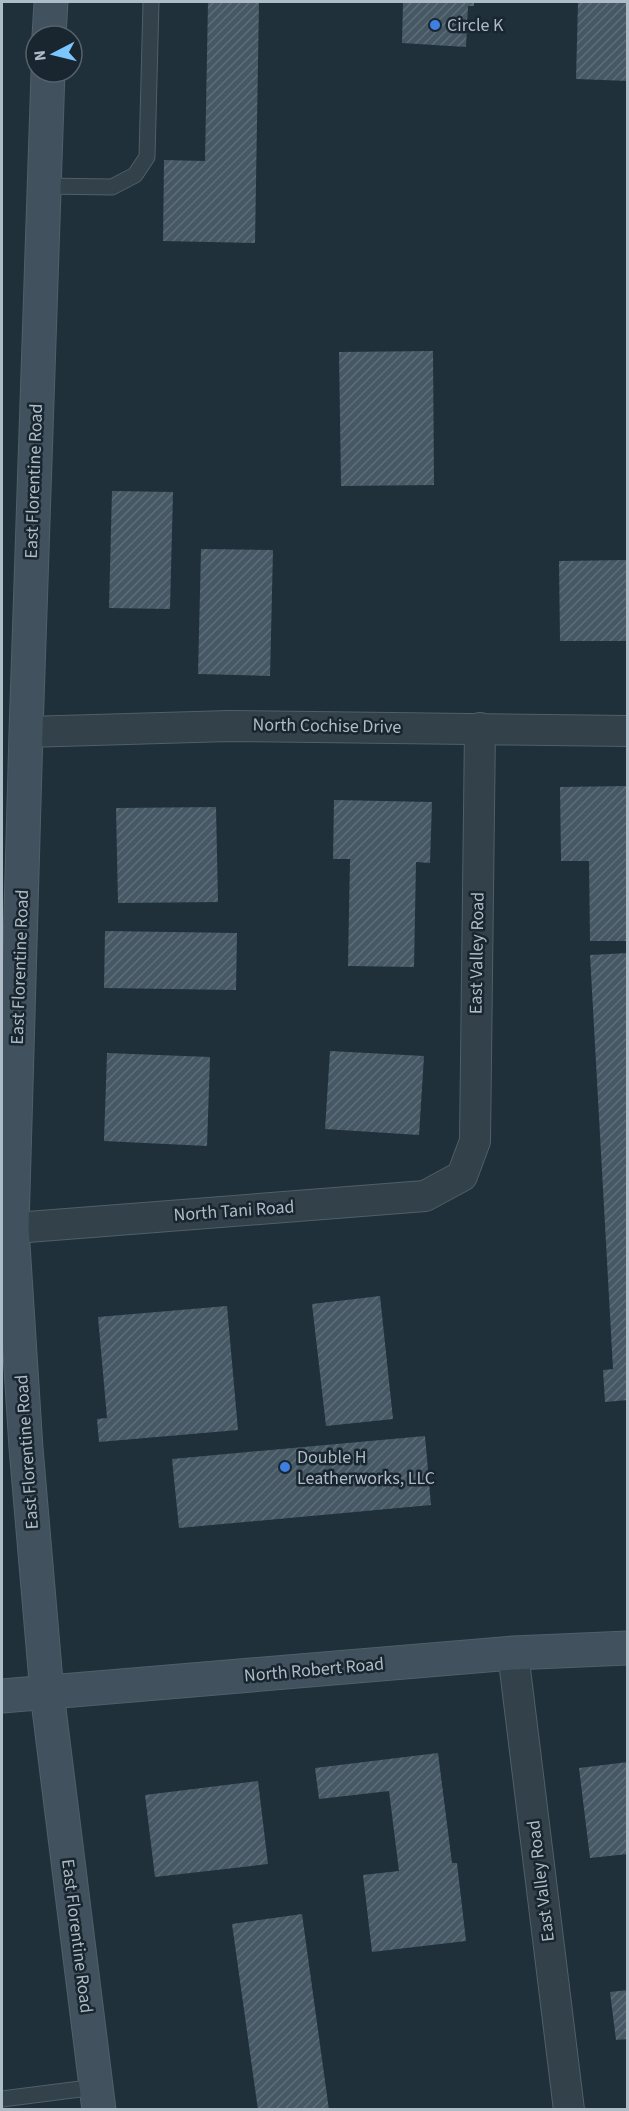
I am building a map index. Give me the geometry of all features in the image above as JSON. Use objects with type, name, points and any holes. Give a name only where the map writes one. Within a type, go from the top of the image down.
[{"type":"street","points":[[50,24],[51,2]]},
{"type":"street","name":"East Florentine Road","points":[[48,84],[7,1229],[47,1693],[98,2098]]},
{"type":"street","name":"North Cochise Drive","points":[[26,732],[229,726],[627,731]]},
{"type":"street","name":"East Valley Road","points":[[462,1176],[475,1141],[480,728]]},
{"type":"street","name":"North Tani Road","points":[[7,1229],[425,1196],[462,1176]]},
{"type":"street","name":"North Robert Road","points":[[2,1696],[513,1653],[627,1648]]},
{"type":"street","name":"East Valley Road","points":[[513,1653],[569,2109]]},
{"type":"lane","points":[[44,186],[112,187],[135,175],[147,158],[151,2]]},
{"type":"lane","points":[[2,2099],[98,2098]]},
{"type":"building","points":[[208,2],[259,2],[255,243],[163,241],[164,160],[205,161]]},
{"type":"building","name":"Circle K","points":[[403,2],[474,2],[474,6],[468,6],[466,47],[402,43]]},
{"type":"building","points":[[578,2],[628,2],[628,81],[576,79]]},
{"type":"building","points":[[433,351],[434,485],[341,486],[339,352]]},
{"type":"building","points":[[112,491],[173,492],[170,609],[109,608]]},
{"type":"building","points":[[201,549],[273,550],[270,676],[198,674]]},
{"type":"building","points":[[628,560],[628,641],[560,641],[559,561]]},
{"type":"building","points":[[628,786],[628,941],[590,941],[589,861],[561,861],[560,787]]},
{"type":"building","points":[[334,800],[432,802],[430,863],[416,862],[414,967],[348,966],[350,859],[333,859]]},
{"type":"building","points":[[216,807],[218,902],[118,903],[116,808]]},
{"type":"building","points":[[105,931],[237,933],[236,990],[104,988]]},
{"type":"building","points":[[628,953],[628,1400],[605,1402],[603,1370],[613,1369],[590,955]]},
{"type":"building","points":[[330,1051],[424,1056],[419,1135],[325,1129]]},
{"type":"building","points":[[107,1053],[210,1057],[207,1146],[104,1141]]},
{"type":"building","points":[[380,1296],[393,1419],[326,1426],[312,1304]]},
{"type":"building","points":[[227,1306],[238,1430],[99,1442],[97,1419],[107,1418],[98,1317]]},
{"type":"building","points":[[425,1436],[431,1505],[179,1528],[172,1459]]},
{"type":"building","points":[[438,1753],[452,1863],[457,1863],[466,1941],[372,1952],[363,1875],[399,1871],[389,1791],[319,1799],[315,1768]]},
{"type":"building","points":[[628,1762],[628,1854],[590,1858],[579,1768]]},
{"type":"building","points":[[258,1781],[268,1864],[155,1877],[145,1795]]},
{"type":"building","points":[[302,1914],[329,2110],[258,2110],[232,1924]]},
{"type":"building","points":[[628,1990],[628,2039],[616,2040],[610,1992]]},
{"type":"place","name":"Circle K","points":[[435,25]]},
{"type":"place","name":"Double H Leatherworks, LLC","points":[[285,1467]]}]
